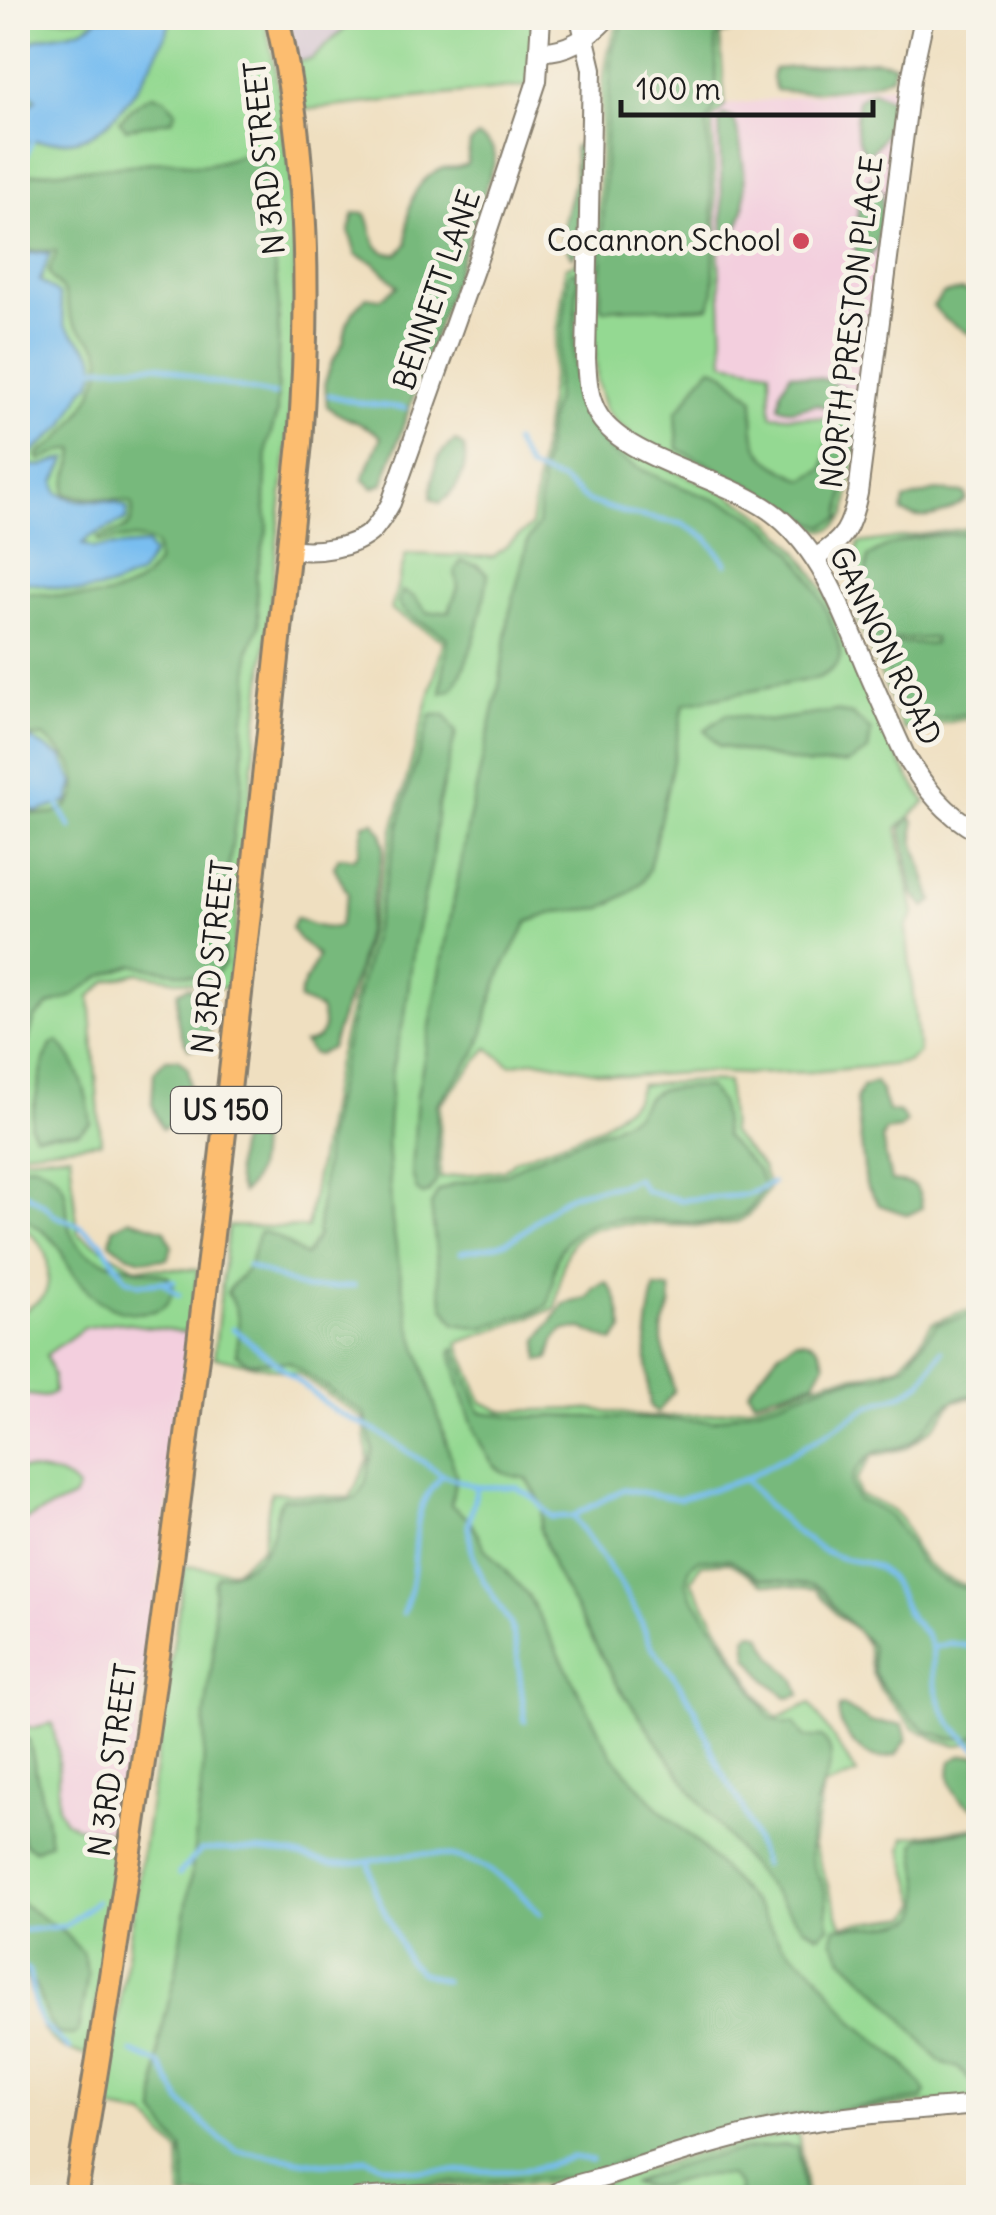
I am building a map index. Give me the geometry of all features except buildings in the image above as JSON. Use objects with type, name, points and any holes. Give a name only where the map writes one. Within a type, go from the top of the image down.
[{"type":"main road","name":"N 3RD STREET","points":[[76,2198],[142,1771],[180,1491],[289,549],[305,367],[307,260],[298,137],[276,18]]},
{"type":"street","points":[[541,18],[540,51],[570,46],[582,27],[606,18]]},
{"type":"street","name":"NORTH PRESTON PLACE","points":[[815,558],[851,526],[858,493],[911,79],[924,18]]},
{"type":"street","name":"GANNON ROAD","points":[[582,27],[592,69],[586,358],[591,401],[610,430],[630,445],[752,498],[800,538],[815,558],[846,620],[905,755],[937,801],[978,832]]},
{"type":"street","name":"BENNETT LANE","points":[[289,549],[324,549],[362,537],[373,529],[391,503],[527,112],[537,81],[540,51]]},
{"type":"street","points":[[551,2198],[561,2190],[687,2150],[789,2126],[978,2105]]},
{"type":"street","points":[[358,2198],[516,2198]]},
{"type":"shaded area","points":[[286,18],[414,18],[346,27],[312,59],[296,62]]},
{"type":"shaded area","name":"Cocannon School","points":[[905,84],[861,421],[770,415],[724,362],[712,120],[725,105]]},
{"type":"shaded area","points":[[116,1322],[190,1333],[124,1834],[76,1827],[64,1820],[58,1809],[51,1723],[32,1728],[18,1724],[18,1523],[72,1498],[54,1473],[18,1469],[18,1397],[44,1396],[53,1376],[45,1355],[84,1328]]},
{"type":"green space","points":[[18,18],[265,18],[290,163],[295,276],[289,430],[229,989],[138,973],[107,981],[90,997],[101,1142],[18,1152]]},
{"type":"green space","points":[[414,18],[534,18],[528,86],[304,110],[296,62],[312,59],[346,27]]},
{"type":"green space","points":[[621,18],[754,18],[750,26],[720,35],[725,105],[712,120],[724,362],[770,370],[771,415],[861,421],[846,513],[830,529],[816,529],[740,483],[635,438],[605,409],[597,381],[594,334],[602,97],[610,47]]},
{"type":"green space","points":[[626,18],[749,18],[716,38],[717,104],[707,122],[714,232],[714,292],[709,307],[604,310],[600,305],[606,126],[613,47]]},
{"type":"green space","points":[[876,60],[894,64],[892,75],[853,87],[776,90],[772,78],[774,69]]},
{"type":"green space","points":[[873,91],[891,100],[886,130],[868,154],[857,136],[856,114],[858,99]]},
{"type":"green space","points":[[152,95],[165,98],[176,111],[172,120],[126,129],[119,121]]},
{"type":"green space","points":[[724,115],[734,119],[744,176],[744,209],[732,240],[723,229],[719,122]]},
{"type":"green space","points":[[478,136],[492,147],[494,164],[383,484],[373,488],[363,479],[381,437],[327,406],[325,382],[354,311],[366,297],[380,299],[398,286],[373,262],[356,255],[349,231],[354,213],[366,214],[382,251],[398,254],[407,244],[408,216],[416,190],[440,169],[467,164],[470,143]]},
{"type":"green space","points":[[581,142],[578,248],[573,257],[563,230],[574,180],[574,147]]},
{"type":"green space","points":[[258,151],[266,167],[279,307],[277,414],[267,446],[268,526],[256,576],[259,626],[249,650],[242,792],[226,889],[224,964],[212,979],[133,965],[100,977],[71,997],[49,1005],[35,1018],[23,1057],[18,1060],[18,809],[42,814],[64,809],[76,792],[76,780],[70,762],[45,737],[24,737],[18,744],[18,592],[81,597],[112,594],[141,581],[157,563],[156,545],[150,542],[97,539],[128,526],[132,504],[65,494],[75,449],[40,460],[37,456],[76,420],[97,382],[101,358],[95,344],[72,320],[65,294],[50,275],[56,251],[18,251],[26,219],[25,214],[18,214],[18,176],[160,161],[205,165]]},
{"type":"green space","points":[[872,177],[882,192],[882,215],[876,248],[861,270],[855,253],[859,196]]},
{"type":"green space","points":[[581,260],[592,415],[596,425],[622,447],[746,505],[773,525],[799,554],[821,586],[886,734],[926,802],[897,828],[914,913],[906,928],[919,1053],[907,1062],[891,1065],[810,1072],[633,1076],[537,1060],[510,1065],[488,1048],[440,1104],[440,1178],[504,1170],[515,1160],[599,1128],[635,1100],[640,1085],[700,1081],[727,1082],[731,1133],[762,1167],[769,1187],[753,1211],[739,1221],[700,1226],[628,1224],[588,1231],[574,1241],[566,1255],[556,1308],[458,1343],[482,1402],[501,1411],[591,1409],[649,1417],[706,1415],[749,1406],[831,1379],[899,1366],[932,1323],[978,1310],[978,1400],[975,1397],[954,1401],[933,1428],[907,1448],[872,1456],[856,1480],[859,1495],[900,1518],[919,1555],[933,1569],[978,1587],[978,1742],[957,1745],[913,1727],[880,1689],[872,1673],[867,1645],[859,1632],[836,1614],[816,1589],[763,1583],[729,1562],[701,1564],[691,1581],[763,1703],[778,1718],[810,1703],[857,1774],[823,1787],[813,1844],[842,1925],[910,1916],[918,1904],[902,1849],[905,1837],[978,1827],[978,2098],[862,2110],[554,2184],[388,2188],[280,2198],[181,2197],[179,2152],[145,2116],[107,2109],[185,1566],[234,1571],[262,1548],[271,1492],[350,1498],[368,1460],[364,1419],[299,1374],[214,1357],[228,1226],[307,1228],[334,1075],[391,837],[444,641],[391,610],[406,554],[493,557],[531,526],[566,267]]},
{"type":"green space","points":[[572,271],[577,272],[578,281],[575,374],[582,409],[594,431],[622,459],[668,482],[731,505],[767,527],[807,573],[826,610],[840,653],[833,669],[818,678],[684,704],[649,869],[643,881],[602,908],[556,912],[528,922],[502,970],[475,1054],[437,1104],[436,1182],[423,1195],[417,1191],[412,1173],[417,1095],[469,820],[500,681],[509,615],[528,540],[538,525],[549,419]]},
{"type":"green space","points":[[962,290],[978,295],[978,339],[945,319],[933,306],[943,294]]},
{"type":"green space","points":[[712,367],[725,373],[754,399],[754,431],[761,451],[776,465],[804,480],[824,468],[828,440],[839,426],[854,433],[840,518],[824,526],[814,523],[790,506],[678,449],[676,412]]},
{"type":"green space","points":[[791,373],[827,380],[850,392],[855,407],[841,414],[817,404],[792,410],[779,407],[781,390]]},
{"type":"green space","points":[[455,441],[464,447],[463,471],[457,485],[440,503],[431,498],[434,473],[438,458]]},
{"type":"green space","points":[[936,491],[965,493],[966,500],[935,516],[902,512],[904,500]]},
{"type":"green space","points":[[978,527],[978,717],[904,730],[857,619],[858,543]]},
{"type":"green space","points":[[978,532],[978,712],[917,722],[904,715],[878,648],[898,643],[934,644],[934,638],[880,640],[872,636],[864,582],[868,557],[906,540]]},
{"type":"green space","points":[[461,561],[488,574],[466,662],[453,689],[442,693],[447,638],[408,615],[398,603],[402,591],[414,597],[428,613],[449,611],[458,588],[455,571]]},
{"type":"green space","points":[[836,711],[853,715],[871,731],[868,751],[848,763],[809,765],[719,746],[705,730],[727,714],[768,721]]},
{"type":"green space","points":[[431,715],[445,715],[456,732],[438,806],[405,1015],[392,1068],[387,1141],[392,1221],[403,1290],[456,1474],[451,1505],[470,1520],[485,1549],[528,1595],[612,1755],[660,1810],[699,1844],[760,1910],[781,1943],[817,1973],[854,2022],[902,2062],[926,2092],[922,2099],[784,2117],[679,2142],[577,2177],[341,2187],[245,2198],[187,2197],[182,2149],[155,2114],[159,2042],[176,1971],[203,1772],[213,1656],[214,1582],[218,1575],[246,1566],[263,1552],[282,1498],[356,1498],[365,1484],[373,1449],[365,1414],[289,1362],[247,1362],[236,1354],[237,1315],[227,1293],[247,1269],[260,1231],[305,1256],[317,1237],[327,1135],[345,1048],[408,788]]},
{"type":"green space","points":[[910,818],[914,821],[914,841],[933,901],[925,907],[913,894],[901,828]]},
{"type":"green space","points":[[374,822],[382,833],[384,848],[358,968],[331,1048],[317,1055],[304,1043],[317,1039],[322,1032],[320,1009],[299,1000],[318,956],[291,928],[296,918],[322,927],[339,926],[348,894],[334,867],[339,857],[353,859],[358,854],[364,824]]},
{"type":"green space","points":[[188,987],[211,1007],[210,1030],[203,1046],[189,1049],[179,1029],[177,1008],[178,992]]},
{"type":"green space","points":[[58,1041],[81,1079],[91,1123],[79,1132],[35,1135],[30,1125],[44,1061],[51,1045]]},
{"type":"green space","points":[[166,1059],[178,1059],[188,1068],[190,1087],[184,1112],[162,1129],[152,1104],[154,1072]]},
{"type":"green space","points":[[875,1082],[888,1111],[900,1113],[907,1122],[900,1129],[885,1131],[882,1139],[891,1181],[910,1184],[919,1194],[922,1208],[908,1215],[879,1205],[866,1185],[856,1100],[862,1087]]},
{"type":"green space","points":[[708,1087],[720,1102],[725,1137],[758,1171],[764,1187],[748,1210],[720,1222],[599,1222],[579,1230],[563,1246],[548,1305],[482,1328],[455,1324],[444,1307],[440,1288],[431,1205],[438,1191],[506,1174],[530,1160],[610,1128],[635,1114],[659,1090]]},
{"type":"green space","points":[[250,1126],[259,1136],[258,1159],[255,1175],[242,1193],[236,1177],[236,1158]]},
{"type":"green space","points":[[70,1154],[78,1234],[134,1267],[198,1270],[190,1333],[116,1322],[84,1328],[46,1355],[54,1392],[44,1397],[18,1397],[18,1315],[44,1295],[48,1276],[43,1249],[18,1224],[18,1157]]},
{"type":"green space","points":[[34,1164],[60,1181],[72,1236],[80,1247],[110,1263],[168,1276],[174,1287],[166,1304],[149,1312],[122,1311],[100,1302],[82,1285],[56,1243],[18,1215],[18,1165]]},
{"type":"green space","points":[[130,1219],[165,1230],[172,1247],[167,1259],[136,1258],[110,1242],[113,1228]]},
{"type":"green space","points":[[606,1282],[616,1298],[623,1330],[613,1342],[583,1329],[563,1330],[554,1341],[549,1359],[539,1361],[538,1340],[564,1304],[588,1298],[594,1288]]},
{"type":"green space","points":[[655,1288],[670,1289],[671,1305],[662,1342],[674,1391],[657,1413],[650,1407],[647,1362]]},
{"type":"green space","points":[[978,1313],[978,1395],[965,1396],[947,1405],[910,1443],[870,1456],[857,1470],[852,1486],[858,1500],[893,1520],[930,1572],[961,1587],[978,1590],[978,1734],[971,1739],[949,1738],[929,1732],[913,1720],[881,1685],[874,1672],[871,1645],[814,1585],[760,1578],[730,1559],[699,1559],[690,1567],[686,1582],[769,1717],[794,1723],[804,1737],[822,1737],[828,1746],[831,1763],[817,1800],[810,1845],[813,1865],[824,1887],[829,1927],[819,1935],[804,1928],[743,1857],[617,1684],[554,1570],[540,1529],[543,1506],[527,1479],[506,1474],[485,1453],[451,1352],[455,1348],[480,1412],[524,1417],[712,1421],[832,1382],[878,1376],[906,1365],[937,1324]]},
{"type":"green space","points":[[796,1340],[808,1341],[821,1352],[825,1363],[815,1382],[754,1400],[748,1391],[778,1353]]},
{"type":"green space","points":[[18,1469],[58,1475],[78,1489],[73,1498],[18,1523]]},
{"type":"green space","points":[[751,1632],[761,1635],[773,1657],[795,1680],[800,1695],[788,1698],[766,1680],[748,1657],[746,1637]]},
{"type":"green space","points":[[839,1707],[871,1722],[903,1725],[907,1739],[896,1755],[878,1758],[856,1746],[841,1723]]},
{"type":"green space","points":[[52,1723],[58,1751],[58,1808],[64,1820],[76,1827],[124,1834],[88,2055],[72,2052],[50,2039],[27,1980],[18,1974],[18,1724],[32,1728]]},
{"type":"green space","points":[[18,1735],[29,1740],[50,1842],[34,1850],[24,1843],[18,1826]]},
{"type":"green space","points":[[978,1755],[978,1808],[958,1797],[951,1784],[950,1769],[951,1761],[961,1756]]},
{"type":"green space","points":[[978,1829],[978,2086],[958,2068],[939,2061],[885,1998],[843,1958],[832,1940],[836,1927],[891,1924],[917,1916],[921,1894],[915,1843],[921,1838]]},
{"type":"green space","points":[[18,1901],[64,1933],[82,1952],[88,1975],[78,2032],[72,2035],[58,2034],[48,2020],[35,1984],[18,1970]]},
{"type":"green space","points":[[798,2132],[807,2197],[570,2196],[693,2155]]},
{"type":"green space","points":[[783,2145],[797,2147],[804,2197],[739,2197],[740,2186],[730,2176],[701,2176],[657,2186],[633,2183],[706,2158]]},
{"type":"water","points":[[99,18],[172,18],[148,70],[110,121],[80,139],[18,141],[18,117],[36,99],[18,80],[18,52],[35,40],[76,31]]},
{"type":"water","points":[[50,254],[40,281],[59,294],[65,326],[93,354],[97,368],[64,426],[28,456],[23,465],[42,466],[67,458],[55,482],[57,492],[75,500],[111,502],[128,509],[126,520],[82,544],[93,548],[147,544],[153,555],[139,575],[111,587],[80,592],[18,583],[18,255]]},
{"type":"water","points":[[30,739],[62,757],[74,783],[68,802],[37,812],[18,803],[18,748]]},
{"type":"waterway","points":[[18,219],[18,176],[33,138]]},
{"type":"waterway","points":[[91,368],[159,365],[206,381],[274,395]]},
{"type":"waterway","points":[[329,395],[405,408]]},
{"type":"waterway","points":[[514,442],[529,469],[562,481],[589,502],[683,524],[707,538],[727,564]]},
{"type":"waterway","points":[[56,800],[71,828]]},
{"type":"waterway","points":[[461,1252],[511,1239],[574,1194],[636,1178],[646,1191],[680,1200],[747,1195],[772,1183]]},
{"type":"waterway","points":[[18,1189],[101,1242],[126,1279],[140,1284],[174,1281]]},
{"type":"waterway","points":[[248,1266],[306,1289],[354,1286]]},
{"type":"waterway","points":[[164,1283],[179,1295]]},
{"type":"waterway","points":[[233,1328],[335,1411],[378,1432],[443,1475],[477,1487],[516,1487],[535,1499],[551,1517],[573,1516],[624,1489],[679,1499],[745,1479],[871,1405],[921,1383],[942,1351]]},
{"type":"waterway","points":[[403,1613],[411,1586],[420,1513],[424,1500],[442,1476]]},
{"type":"waterway","points":[[745,1479],[808,1541],[843,1559],[875,1566],[889,1578],[906,1611],[930,1643],[942,1707],[960,1733],[978,1749]]},
{"type":"waterway","points":[[477,1487],[468,1526],[472,1552],[483,1580],[511,1625],[525,1721]]},
{"type":"waterway","points":[[573,1516],[619,1582],[651,1646],[694,1707],[721,1771],[742,1806],[764,1865]]},
{"type":"waterway","points":[[932,1648],[950,1643],[978,1648]]},
{"type":"waterway","points":[[179,1874],[201,1850],[270,1851],[340,1864],[407,1855],[447,1855],[497,1875],[540,1914]]},
{"type":"waterway","points":[[369,1862],[375,1891],[407,1960],[420,1972],[444,1981]]},
{"type":"waterway","points":[[18,1931],[66,1926],[96,1901]]},
{"type":"waterway","points":[[18,1966],[29,1971],[35,2008],[43,2025],[69,2049]]},
{"type":"waterway","points":[[132,2052],[160,2064],[182,2103],[237,2151],[323,2164],[366,2158],[419,2171],[508,2171],[532,2169],[572,2157],[591,2160]]},
{"type":"place","name":"Cocannon School","points":[[801,241]]}]
